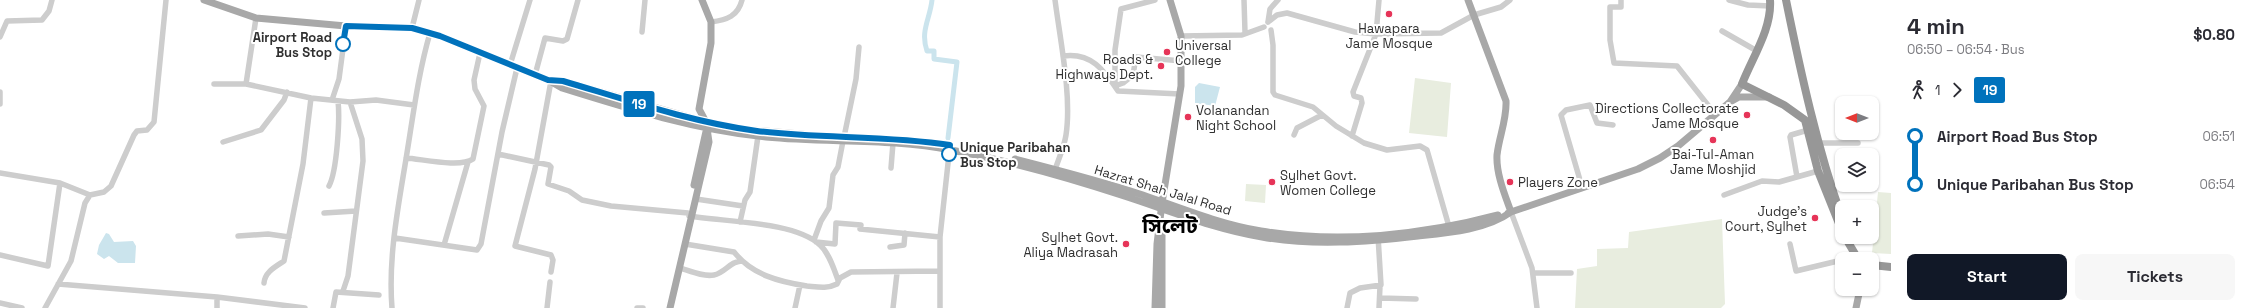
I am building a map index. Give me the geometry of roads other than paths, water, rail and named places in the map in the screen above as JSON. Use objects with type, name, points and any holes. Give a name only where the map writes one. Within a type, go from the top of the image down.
[{"type":"highway","points":[[1786,0],[1818,143],[1836,200]]},
{"type":"highway","points":[[1770,3],[1770,14],[1757,51],[1742,84],[1770,97],[1804,120],[1808,130],[1818,171],[1835,214]]},
{"type":"highway","points":[[1879,266],[1891,268]]},
{"type":"main road","points":[[204,0],[256,18],[346,26],[412,28],[430,33],[550,80],[563,81],[706,125]]},
{"type":"main road","points":[[665,308],[690,215],[696,199],[709,142],[706,125],[699,109],[710,44],[712,22],[702,0]]},
{"type":"main road","points":[[1155,308],[1161,207],[1180,94],[1182,61],[1181,36],[1170,0]]},
{"type":"main road","points":[[1468,0],[1506,101],[1506,112],[1497,158],[1502,185],[1511,212]]},
{"type":"main road","points":[[1730,102],[1742,84]]},
{"type":"main road","points":[[1730,102],[1739,97],[1770,97]]},
{"type":"main road","name":"Hazrat Shah Jalal Road","points":[[706,125],[758,136],[922,141],[1011,158],[1054,172],[1125,190],[1161,207],[1219,225],[1260,234],[1323,237],[1378,237],[1450,229],[1511,212],[1638,169],[1660,158],[1678,146],[1730,102]]},
{"type":"main road","points":[[670,308],[685,244],[706,125]]},
{"type":"main road","name":"Hazrat Shah Jalal Road","points":[[706,125],[843,139],[950,147]]},
{"type":"main road","points":[[1160,229],[1163,247],[1162,308]]},
{"type":"main road","points":[[1856,308],[1859,296]]},
{"type":"street","points":[[0,37],[7,21],[42,20],[49,11],[52,0]]},
{"type":"street","points":[[0,173],[60,182],[90,195],[104,192],[111,186],[134,135],[137,131],[147,130],[154,122],[166,0]]},
{"type":"street","points":[[412,28],[419,0]]},
{"type":"street","points":[[395,238],[477,250],[481,244],[514,67],[530,0]]},
{"type":"street","points":[[535,75],[545,38],[563,41],[567,39],[578,0]]},
{"type":"street","points":[[642,32],[645,0]]},
{"type":"street","points":[[712,22],[732,16],[739,9],[742,0]]},
{"type":"street","points":[[1054,172],[1066,136],[1067,122],[1063,56],[1055,0]]},
{"type":"street","points":[[1115,86],[1116,50],[1121,9],[1155,0]]},
{"type":"street","points":[[1244,0],[1245,32]]},
{"type":"street","points":[[1268,22],[1270,9],[1278,0]]},
{"type":"street","points":[[1352,136],[1362,103],[1360,98],[1354,96],[1354,88],[1376,34],[1379,0]]},
{"type":"street","points":[[1181,36],[1242,35],[1245,32],[1264,27],[1277,15],[1287,13],[1335,27],[1376,34],[1441,33],[1474,15],[1501,7],[1510,0]]},
{"type":"street","points":[[1621,0],[1621,7],[1610,7],[1610,40],[1614,63],[1678,66],[1715,114]]},
{"type":"street","points":[[1729,0],[1748,5],[1770,3]]},
{"type":"street","points":[[246,84],[256,18]]},
{"type":"street","points":[[1268,22],[1272,26],[1270,30],[1273,45],[1274,94],[1310,105],[1322,115],[1364,143],[1387,150],[1420,146],[1427,150],[1450,229]]},
{"type":"street","points":[[329,186],[333,179],[338,137],[339,115],[335,100],[346,26]]},
{"type":"street","points":[[1264,27],[1266,30],[1270,30]]},
{"type":"street","points":[[1722,31],[1757,51]]},
{"type":"street","points":[[392,308],[390,281],[406,158],[421,66],[430,33]]},
{"type":"street","points":[[815,241],[821,220],[828,208],[833,175],[838,167],[856,79],[859,47]]},
{"type":"street","points":[[406,158],[468,162],[473,159],[476,152],[484,106],[475,88],[474,80],[480,53]]},
{"type":"street","points":[[1063,56],[1073,55],[1088,59],[1104,70],[1120,91],[1180,94]]},
{"type":"street","points":[[1115,86],[1124,83],[1133,75],[1136,57],[1182,61]]},
{"type":"street","points":[[550,80],[536,162],[515,246],[551,255],[553,260],[551,272]]},
{"type":"street","points":[[214,84],[246,84],[311,98],[350,102],[376,100],[414,105]]},
{"type":"street","points":[[0,92],[0,104]]},
{"type":"street","points":[[223,142],[261,130],[284,100],[287,92]]},
{"type":"street","points":[[264,283],[264,277],[268,272],[284,261],[303,164],[311,98]]},
{"type":"street","points":[[343,291],[348,276],[363,161],[362,139],[350,102]]},
{"type":"street","points":[[1582,187],[1561,115],[1566,110],[1590,105],[1597,123],[1613,125]]},
{"type":"street","points":[[1294,135],[1297,128],[1322,115]]},
{"type":"street","points":[[1796,177],[1790,137],[1791,135],[1808,130]]},
{"type":"street","points":[[740,222],[744,206],[750,192],[758,136]]},
{"type":"street","points":[[891,168],[893,143]]},
{"type":"street","points":[[1818,143],[1858,143]]},
{"type":"street","points":[[940,308],[940,237],[950,147]]},
{"type":"street","points":[[498,154],[551,165],[548,184],[569,191],[582,200],[611,206],[740,222],[791,231],[815,241],[835,244],[836,223],[861,224],[860,229],[940,237]]},
{"type":"street","points":[[444,245],[468,162]]},
{"type":"street","points":[[1724,195],[1762,181],[1778,182],[1818,171]]},
{"type":"street","points":[[0,255],[48,266],[60,182]]},
{"type":"street","points":[[45,308],[71,261],[85,203],[90,195]]},
{"type":"street","points":[[696,199],[744,206]]},
{"type":"street","points":[[324,213],[356,211]]},
{"type":"street","points":[[1511,212],[1533,273],[1537,308]]},
{"type":"street","points":[[890,248],[904,245],[905,233]]},
{"type":"street","points":[[238,236],[268,234],[289,237]]},
{"type":"street","points":[[1378,237],[1378,267],[1382,284],[1380,286],[1379,308]]},
{"type":"street","points":[[815,241],[826,252],[838,280]]},
{"type":"street","points":[[685,244],[734,252],[742,261],[781,282],[800,285],[830,288],[837,284],[838,280],[851,272],[897,273],[939,271]]},
{"type":"street","points":[[1790,244],[1796,271],[1835,261]]},
{"type":"street","points":[[680,268],[696,273],[715,275],[732,263],[742,261]]},
{"type":"street","points":[[893,308],[897,273]]},
{"type":"street","points":[[1533,273],[1571,273]]},
{"type":"street","points":[[547,308],[550,282]]},
{"type":"street","points":[[58,284],[217,297],[305,308]]},
{"type":"street","points":[[795,308],[800,285]]},
{"type":"street","points":[[1347,308],[1350,293],[1360,288],[1380,286]]},
{"type":"street","points":[[333,308],[334,294],[343,291],[379,295]]},
{"type":"street","points":[[217,297],[217,308]]},
{"type":"street","points":[[1380,298],[1416,299]]},
{"type":"street","points":[[0,303],[22,308]]},
{"type":"street","points":[[637,308],[643,308]]},
{"type":"water","points":[[1199,83],[1220,87],[1215,106],[1195,103],[1195,87]]},
{"type":"water","points":[[106,233],[109,234],[114,242],[133,241],[136,246],[135,263],[118,263],[109,256],[104,259],[97,254],[99,245]]},
{"type":"waterway","points":[[932,0],[925,31],[925,44],[927,51],[934,51],[934,59],[957,62],[948,138]]},
{"type":"place","name":"Hawapara Jame Mosque","points":[[1389,14]]},
{"type":"place","name":"Airport Road Bus Stop","points":[[343,44]]},
{"type":"place","name":"Universal College","points":[[1167,52]]},
{"type":"place","name":"Roads & Highways Dept.","points":[[1161,66]]},
{"type":"place","name":"Directions Collectorate Jame Mosque","points":[[1747,115]]},
{"type":"place","name":"Volanandan Night School","points":[[1188,117]]},
{"type":"place","name":"Bai-Tul-Aman Jame Moshjid","points":[[1713,140]]},
{"type":"place","name":"Unique Paribahan Bus Stop","points":[[949,154]]},
{"type":"place","name":"Sylhet Govt. Women College","points":[[1272,182]]},
{"type":"place","name":"Players Zone","points":[[1510,182]]},
{"type":"place","name":"Judge's Court, Sylhet","points":[[1815,218]]},
{"type":"place","name":"Sylhet Govt. Aliya Madrasah","points":[[1126,244]]},
{"type":"district","name":"সিলেট","points":[[1170,225]]}]
